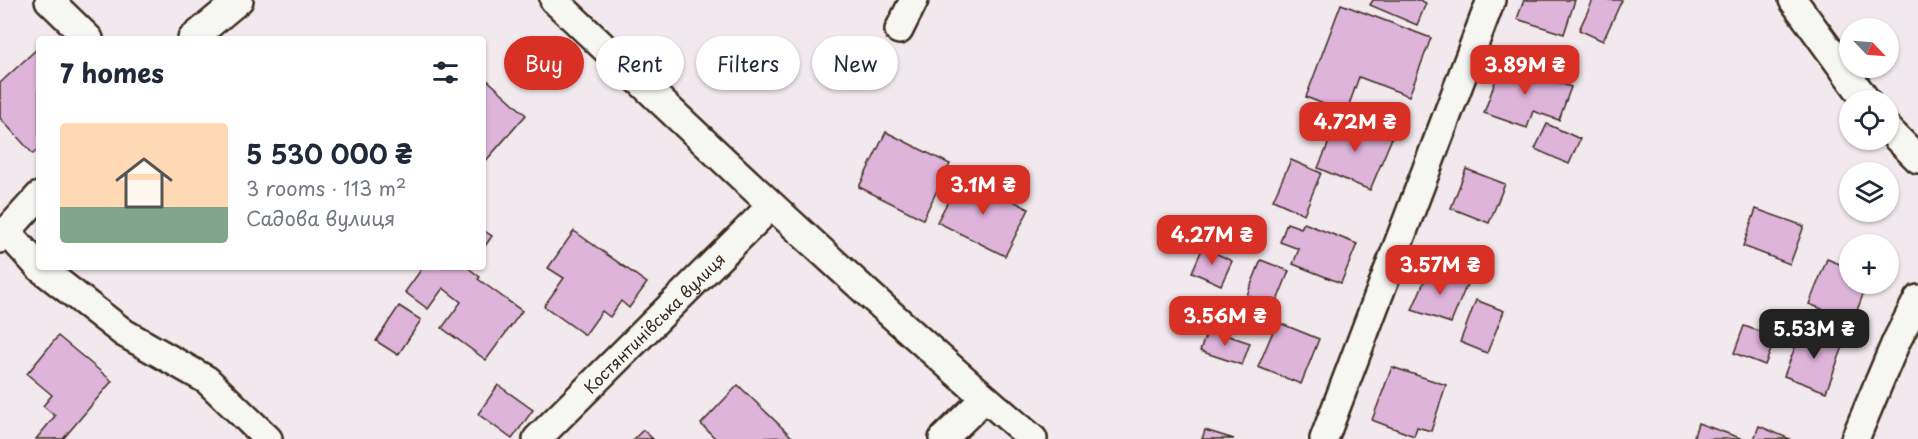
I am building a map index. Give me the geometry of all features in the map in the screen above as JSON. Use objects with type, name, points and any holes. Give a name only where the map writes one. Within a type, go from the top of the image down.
[{"type":"street","points":[[49,0],[86,36]]},
{"type":"street","points":[[196,36],[239,0]]},
{"type":"street","points":[[554,0],[771,206],[1033,439]]},
{"type":"street","points":[[899,30],[914,0]]},
{"type":"street","points":[[1324,439],[1491,0]]},
{"type":"street","points":[[1792,0],[1859,90]]},
{"type":"street","points":[[1899,140],[1918,159]]},
{"type":"street","points":[[36,199],[4,236],[36,264]]},
{"type":"street","name":"Костянтинівська вулиця","points":[[537,439],[771,206]]},
{"type":"street","points":[[43,270],[124,333],[207,380],[268,439]]},
{"type":"street","points":[[1855,439],[1896,342],[1918,299]]},
{"type":"street","points":[[943,439],[985,398]]},
{"type":"building","points":[[1373,0],[1420,0],[1426,3],[1417,25],[1370,5]]},
{"type":"building","points":[[1524,0],[1575,0],[1564,34],[1517,19]]},
{"type":"building","points":[[1593,0],[1622,0],[1603,41],[1579,30]]},
{"type":"building","points":[[1341,4],[1431,38],[1409,96],[1359,77],[1346,113],[1306,97]]},
{"type":"building","points":[[36,50],[36,151],[33,154],[0,118],[0,83]]},
{"type":"building","points":[[1502,62],[1571,87],[1559,120],[1533,111],[1527,128],[1484,113]]},
{"type":"building","points":[[486,79],[526,115],[486,161]]},
{"type":"building","points":[[1340,116],[1392,138],[1370,190],[1318,168]]},
{"type":"building","points":[[1547,124],[1580,139],[1569,164],[1535,149]]},
{"type":"building","points":[[886,132],[950,164],[923,219],[859,187]]},
{"type":"building","points":[[1291,160],[1321,173],[1304,214],[1273,200]]},
{"type":"building","points":[[1466,169],[1505,184],[1489,223],[1451,208]]},
{"type":"building","points":[[962,175],[1029,209],[1005,256],[937,222]]},
{"type":"building","points":[[1756,209],[1804,226],[1790,264],[1743,246]]},
{"type":"building","points":[[1287,223],[1301,228],[1304,223],[1357,244],[1341,283],[1293,264],[1299,249],[1280,242]]},
{"type":"building","points":[[574,231],[647,283],[629,308],[621,301],[610,317],[602,311],[585,335],[544,306],[564,278],[548,268]]},
{"type":"building","points":[[486,232],[492,236],[486,245]]},
{"type":"building","points":[[1203,247],[1232,261],[1221,285],[1192,272]]},
{"type":"building","points":[[1827,259],[1839,264],[1839,294],[1863,294],[1853,321],[1809,304]]},
{"type":"building","points":[[1261,260],[1289,271],[1275,306],[1247,295]]},
{"type":"building","points":[[1430,268],[1467,284],[1451,323],[1412,310]]},
{"type":"building","points":[[421,270],[471,270],[480,277],[478,279],[522,311],[486,360],[442,328],[461,302],[443,288],[428,309],[405,292]]},
{"type":"building","points":[[1476,300],[1504,311],[1487,353],[1460,342]]},
{"type":"building","points":[[399,306],[421,320],[398,355],[376,341]]},
{"type":"building","points":[[1277,322],[1319,339],[1301,384],[1258,367]]},
{"type":"building","points":[[1744,326],[1776,337],[1765,365],[1734,353]]},
{"type":"building","points":[[1208,329],[1250,343],[1242,365],[1200,351]]},
{"type":"building","points":[[1802,329],[1844,344],[1826,392],[1784,376]]},
{"type":"building","points":[[58,336],[112,381],[63,439],[36,439],[55,416],[43,406],[52,395],[27,374]]},
{"type":"building","points":[[1392,367],[1446,385],[1431,431],[1417,427],[1414,436],[1372,420]]},
{"type":"building","points":[[498,385],[533,410],[512,439],[478,414]]},
{"type":"building","points":[[738,385],[792,437],[716,439],[701,424]]},
{"type":"building","points":[[1698,423],[1743,439],[1693,439]]},
{"type":"building","points":[[1759,426],[1790,439],[1754,439]]},
{"type":"building","points":[[643,430],[653,439],[634,439]]},
{"type":"building","points":[[1205,430],[1234,439],[1202,439]]}]
